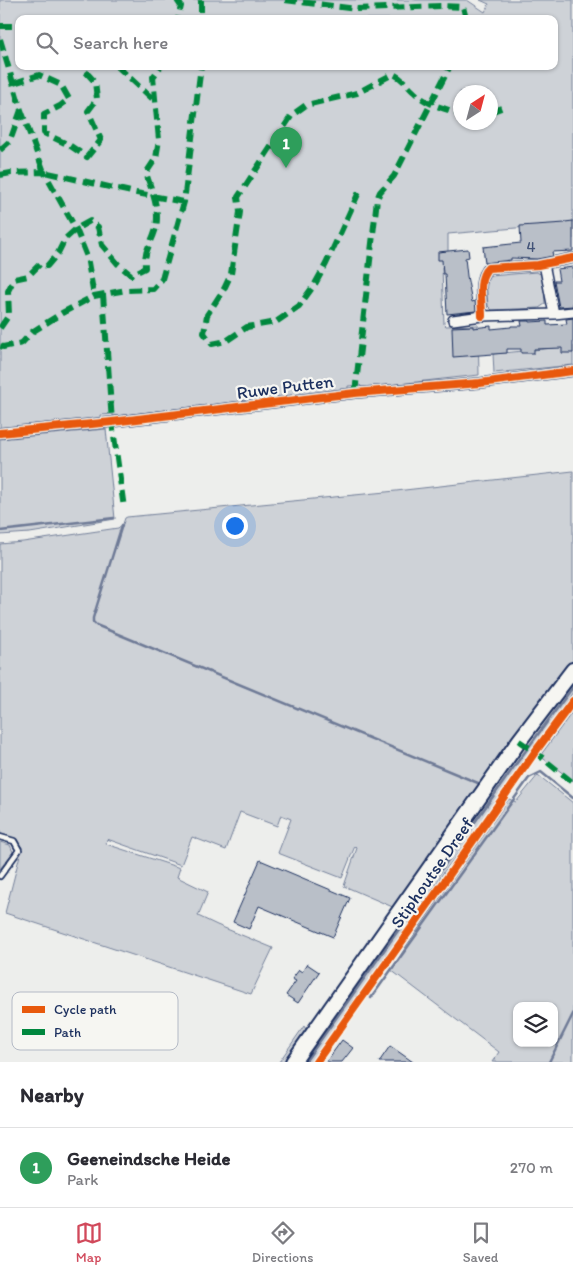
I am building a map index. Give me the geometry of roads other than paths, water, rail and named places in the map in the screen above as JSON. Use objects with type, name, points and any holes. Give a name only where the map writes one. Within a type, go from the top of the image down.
[{"type":"main road","name":"Stiphoutse Dreef","points":[[293,1062],[519,742],[573,670]]},
{"type":"street","points":[[482,316],[481,282],[484,271],[488,268],[544,264],[573,258]]},
{"type":"street","points":[[544,264],[554,314]]},
{"type":"street","points":[[453,320],[482,316],[573,312]]},
{"type":"street","name":"Ruwe Putten","points":[[0,433],[355,394],[480,383],[573,371]]},
{"type":"lane","points":[[0,838],[14,841],[18,850],[0,876]]},
{"type":"waterway","points":[[0,531],[114,518]]},
{"type":"waterway","points":[[122,525],[93,618],[93,622],[96,625],[478,783]]},
{"type":"waterway","points":[[305,1062],[516,764],[573,687]]},
{"type":"waterway","points":[[371,998],[529,778],[541,772],[573,798]]},
{"type":"waterway","points":[[549,1062],[573,1014]]},
{"type":"place","name":"Geeneindsche Heide","points":[[286,168]]}]
